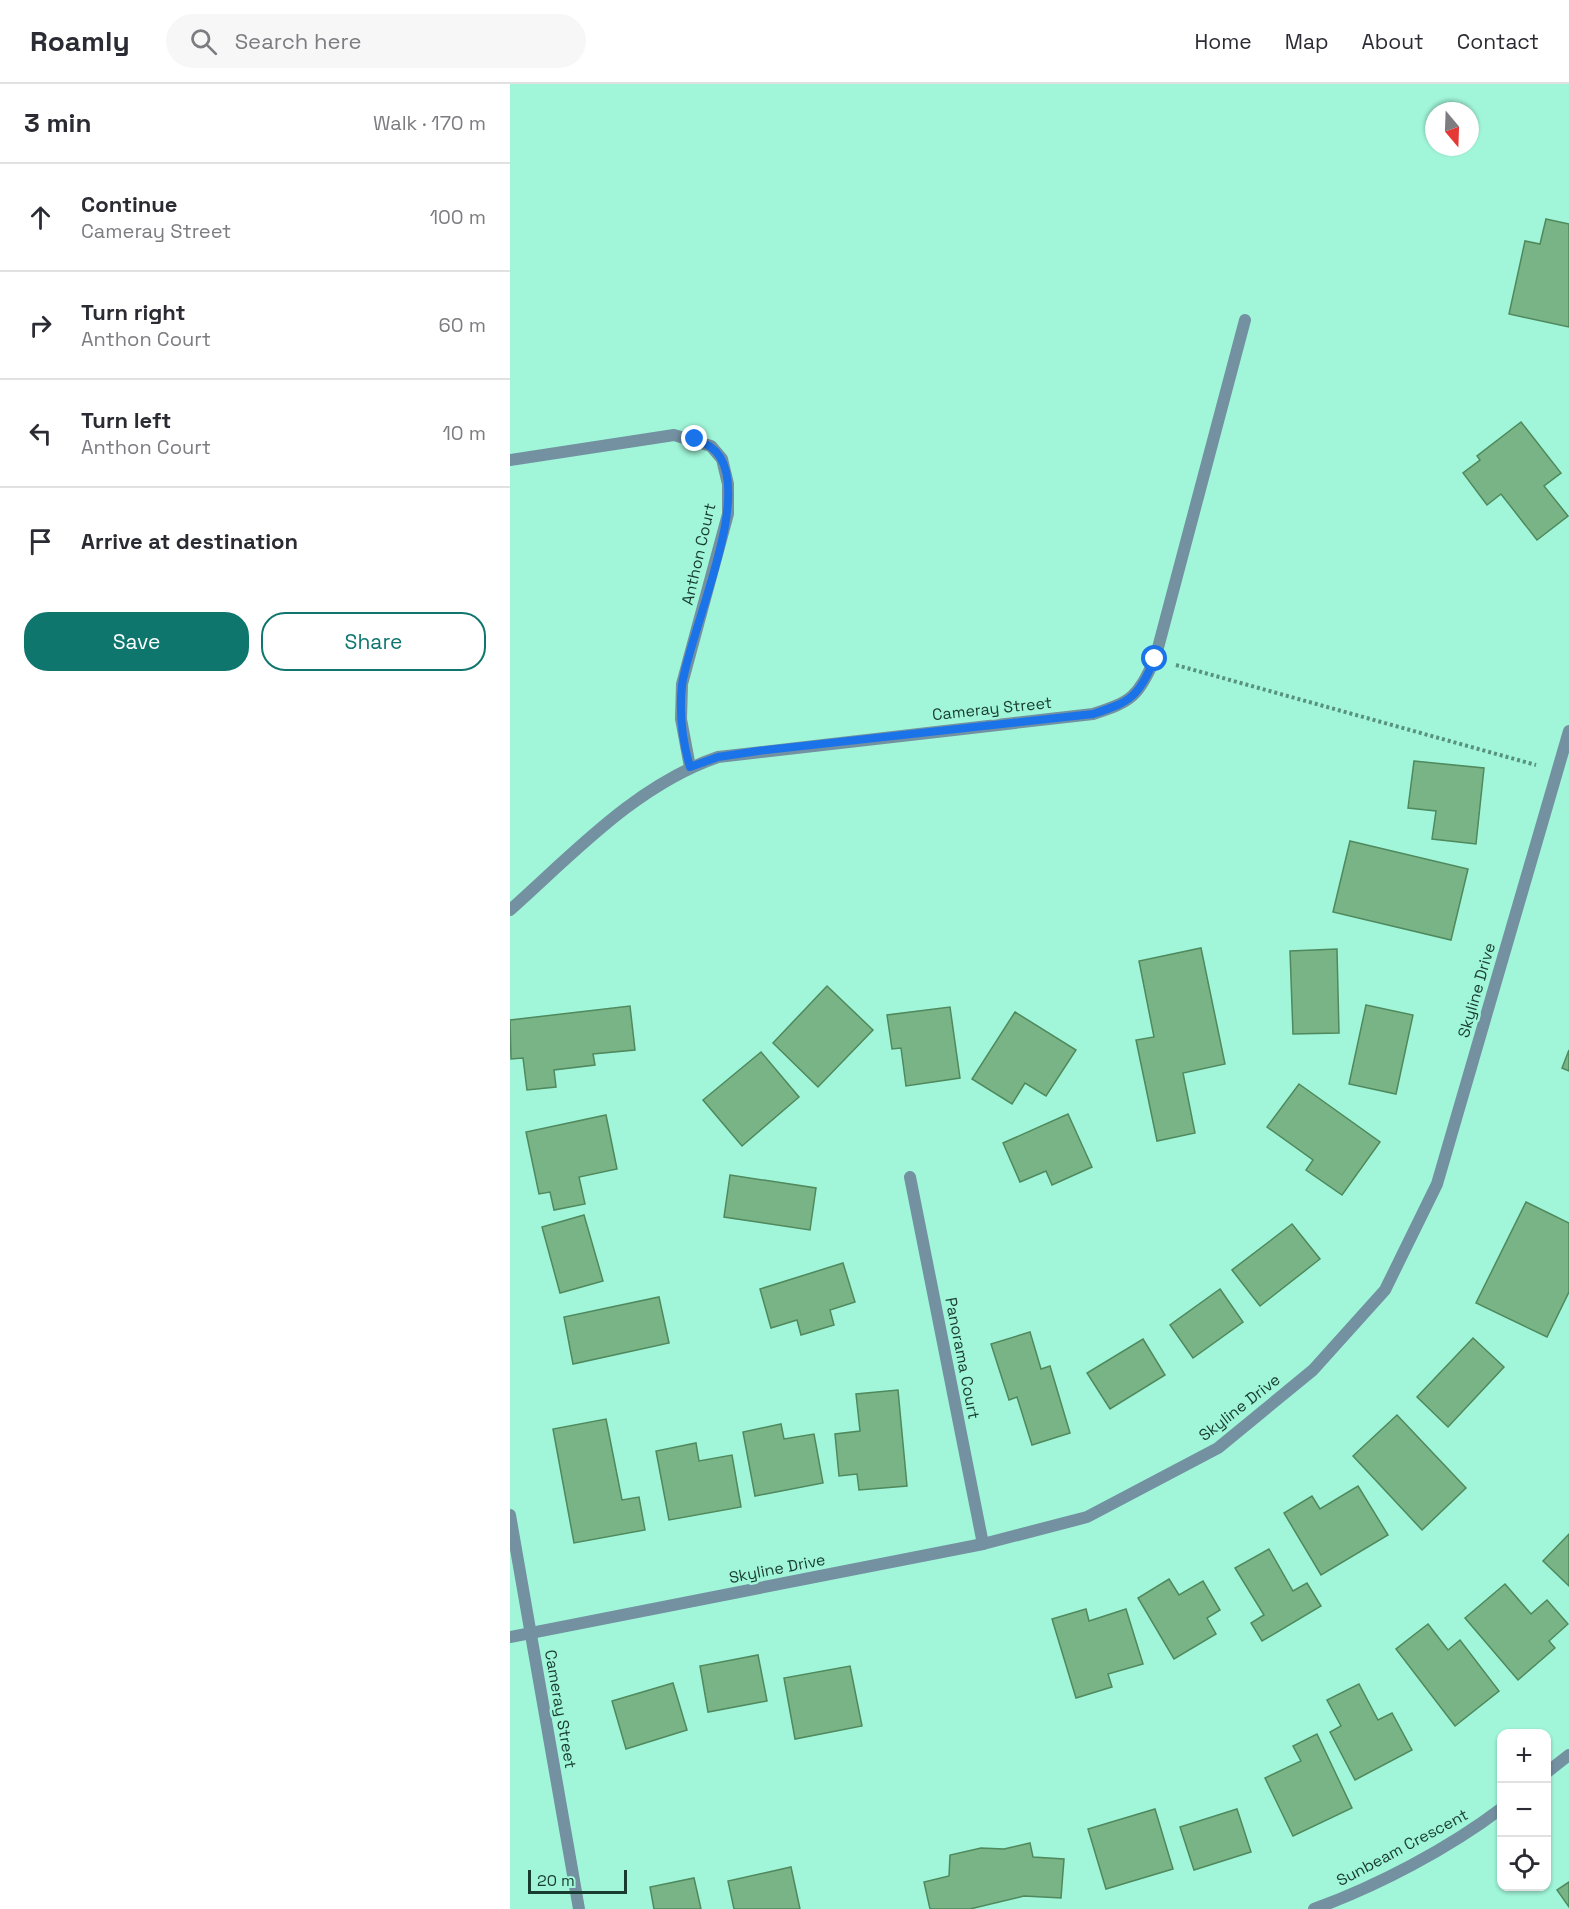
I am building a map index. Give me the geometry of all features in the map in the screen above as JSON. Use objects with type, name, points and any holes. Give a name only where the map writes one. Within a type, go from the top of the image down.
[{"type":"street","name":"Cameray Street","points":[[510,910],[624,809],[690,767],[718,757],[1093,714],[1124,704],[1140,689],[1155,659],[1245,320]]},
{"type":"street","name":"Anthon Court","points":[[510,460],[674,435],[711,446],[722,459],[728,484],[728,514],[682,684],[681,719],[690,767]]},
{"type":"street","name":"Skyline Drive","points":[[510,1637],[983,1544],[1087,1517],[1218,1448],[1313,1370],[1385,1290],[1437,1184],[1569,730]]},
{"type":"street","name":"Panorama Court","points":[[910,1177],[983,1544]]},
{"type":"street","name":"Cameray Street","points":[[510,1515],[579,1909]]},
{"type":"street","points":[[1551,1769],[1569,1755]]},
{"type":"street","name":"Sunbeam Crescent","points":[[1314,1909],[1352,1895],[1464,1835],[1497,1812]]},
{"type":"path","points":[[1155,659],[1557,770]]},
{"type":"building","points":[[1546,219],[1569,224],[1569,327],[1509,314],[1525,241],[1540,244]]},
{"type":"building","points":[[1521,422],[1561,473],[1544,486],[1568,516],[1537,540],[1501,494],[1487,505],[1463,473],[1480,460],[1477,456]]},
{"type":"building","points":[[1414,761],[1484,768],[1476,844],[1432,839],[1436,811],[1408,808]]},
{"type":"building","points":[[1350,841],[1468,869],[1451,940],[1333,912]]},
{"type":"building","points":[[1201,948],[1225,1064],[1183,1073],[1195,1133],[1157,1141],[1136,1040],[1154,1037],[1139,961]]},
{"type":"building","points":[[1337,949],[1339,1033],[1293,1034],[1290,951]]},
{"type":"building","points":[[827,986],[873,1030],[818,1087],[773,1043]]},
{"type":"building","points":[[1366,1005],[1413,1015],[1396,1094],[1349,1084]]},
{"type":"building","points":[[630,1006],[635,1050],[593,1054],[595,1065],[554,1070],[556,1087],[527,1090],[523,1058],[511,1059],[510,1020]]},
{"type":"building","points":[[950,1007],[960,1078],[906,1086],[901,1048],[892,1049],[887,1015]]},
{"type":"building","points":[[1015,1012],[1076,1050],[1046,1096],[1025,1083],[1012,1104],[972,1079]]},
{"type":"building","points":[[1569,1050],[1569,1071],[1562,1068]]},
{"type":"building","points":[[761,1052],[799,1097],[742,1146],[703,1100]]},
{"type":"building","points":[[1299,1084],[1380,1142],[1342,1195],[1306,1170],[1313,1160],[1267,1127]]},
{"type":"building","points":[[1068,1114],[1092,1167],[1052,1185],[1046,1171],[1020,1182],[1003,1143]]},
{"type":"building","points":[[606,1115],[617,1169],[579,1177],[585,1204],[554,1210],[550,1192],[539,1194],[526,1132]]},
{"type":"building","points":[[730,1175],[816,1188],[810,1230],[724,1217]]},
{"type":"building","points":[[1526,1202],[1569,1223],[1569,1292],[1547,1337],[1476,1303]]},
{"type":"building","points":[[584,1215],[603,1281],[560,1293],[542,1227]]},
{"type":"building","points":[[1292,1224],[1320,1259],[1260,1306],[1232,1270]]},
{"type":"building","points":[[843,1263],[855,1302],[830,1310],[834,1325],[801,1335],[797,1320],[771,1328],[760,1289]]},
{"type":"building","points":[[1220,1289],[1243,1322],[1193,1358],[1170,1325]]},
{"type":"building","points":[[659,1297],[669,1343],[573,1364],[564,1317]]},
{"type":"building","points":[[1030,1332],[1041,1369],[1050,1366],[1070,1433],[1032,1445],[1017,1397],[1009,1400],[991,1344]]},
{"type":"building","points":[[1473,1338],[1504,1367],[1448,1427],[1417,1397]]},
{"type":"building","points":[[1143,1339],[1165,1375],[1110,1409],[1087,1373]]},
{"type":"building","points":[[898,1390],[907,1486],[859,1490],[857,1474],[839,1476],[835,1434],[860,1431],[856,1394]]},
{"type":"building","points":[[1397,1415],[1466,1488],[1422,1530],[1353,1456]]},
{"type":"building","points":[[606,1419],[622,1500],[639,1497],[645,1530],[574,1543],[553,1429]]},
{"type":"building","points":[[781,1424],[784,1439],[814,1434],[823,1483],[755,1496],[743,1432]]},
{"type":"building","points":[[696,1443],[699,1461],[732,1455],[741,1507],[669,1520],[656,1451]]},
{"type":"building","points":[[1358,1486],[1388,1535],[1321,1575],[1284,1513],[1312,1496],[1320,1509]]},
{"type":"building","points":[[1569,1534],[1569,1586],[1543,1561]]},
{"type":"building","points":[[1269,1549],[1293,1591],[1307,1583],[1321,1606],[1262,1641],[1251,1623],[1264,1615],[1235,1568]]},
{"type":"building","points":[[1169,1579],[1179,1595],[1203,1581],[1220,1610],[1207,1618],[1216,1634],[1174,1659],[1138,1598]]},
{"type":"building","points":[[1505,1584],[1531,1614],[1547,1600],[1568,1624],[1549,1641],[1555,1648],[1518,1680],[1465,1618]]},
{"type":"building","points":[[1086,1609],[1089,1621],[1126,1609],[1143,1664],[1108,1674],[1112,1687],[1076,1698],[1052,1619]]},
{"type":"building","points":[[1428,1624],[1448,1650],[1460,1640],[1499,1691],[1455,1726],[1396,1649]]},
{"type":"building","points":[[758,1655],[767,1701],[708,1712],[700,1666]]},
{"type":"building","points":[[850,1666],[862,1726],[795,1739],[784,1678]]},
{"type":"building","points":[[673,1683],[687,1730],[626,1749],[612,1701]]},
{"type":"building","points":[[1359,1684],[1378,1720],[1392,1713],[1412,1750],[1355,1780],[1330,1732],[1341,1726],[1327,1700]]},
{"type":"building","points":[[1317,1734],[1352,1808],[1293,1836],[1265,1778],[1301,1761],[1293,1746]]},
{"type":"building","points":[[1155,1809],[1173,1869],[1106,1889],[1088,1829]]},
{"type":"building","points":[[1237,1809],[1251,1852],[1194,1870],[1180,1827]]},
{"type":"building","points":[[1030,1843],[1033,1857],[1064,1859],[1061,1898],[1024,1896],[970,1909],[930,1909],[924,1882],[949,1876],[950,1855],[981,1848],[1004,1849]]},
{"type":"building","points":[[791,1867],[800,1909],[734,1909],[728,1881]]},
{"type":"building","points":[[694,1878],[701,1909],[654,1909],[650,1887]]},
{"type":"building","points":[[1569,1882],[1569,1907],[1557,1890]]},
{"type":"route","points":[[695,439],[711,446],[722,459],[728,484],[728,514],[682,684],[683,743],[690,767],[718,757],[758,751],[1093,714],[1124,704],[1140,689],[1155,659]]}]
